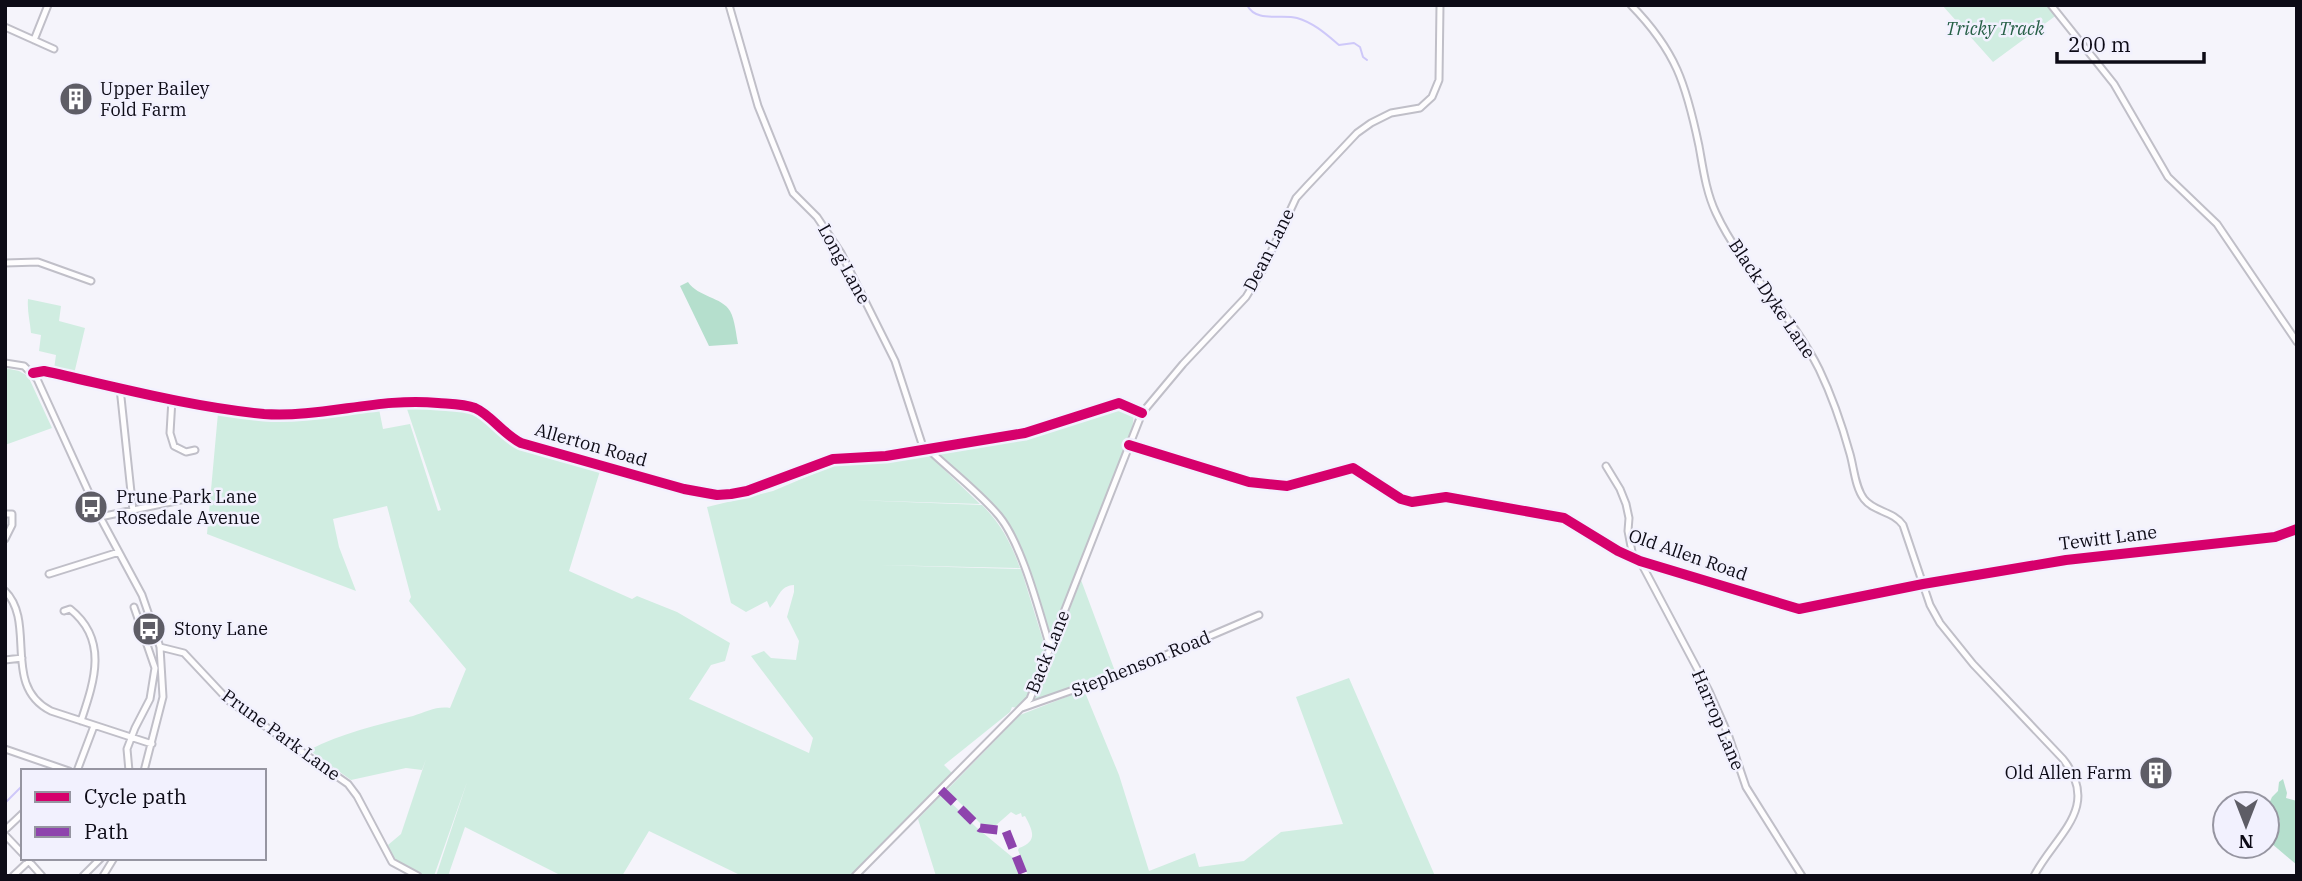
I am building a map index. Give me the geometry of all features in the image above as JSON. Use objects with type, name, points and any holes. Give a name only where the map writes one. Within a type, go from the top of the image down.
[{"type":"street","points":[[34,40],[48,5]]},
{"type":"street","name":"Long Lane","points":[[729,5],[758,106],[793,193],[817,217],[841,253],[895,361],[926,450]]},
{"type":"street","name":"Dean Lane","points":[[1142,413],[1183,364],[1246,297],[1263,269],[1296,198],[1307,186],[1357,133],[1371,123],[1391,113],[1411,111],[1427,103],[1437,89],[1440,5]]},
{"type":"street","name":"Black Dyke Lane","points":[[1631,5],[1649,25],[1676,64],[1694,122],[1715,211],[1801,338],[1818,368],[1845,435],[1860,491],[1871,506],[1894,515],[1903,525],[1923,584]]},
{"type":"street","points":[[2051,5],[2114,83],[2168,177],[2217,224],[2297,342]]},
{"type":"street","points":[[5,27],[54,50]]},
{"type":"street","points":[[5,263],[38,262],[91,281]]},
{"type":"street","name":"Allerton Road","points":[[5,363],[24,366],[33,373],[44,370],[172,399],[265,414],[411,400],[459,404],[485,414],[509,437],[522,443],[684,489],[717,495],[747,491],[833,459],[886,456],[1025,433],[1119,403],[1142,413]]},
{"type":"street","points":[[33,373],[100,517],[142,595],[160,647],[163,697],[145,769]]},
{"type":"street","points":[[120,388],[133,511]]},
{"type":"street","points":[[172,399],[170,433],[174,446],[186,452],[195,450]]},
{"type":"street","name":"Back Lane","points":[[855,876],[1030,699],[1142,413]]},
{"type":"street","name":"Old Allen Road","points":[[1129,444],[1249,482],[1287,486],[1353,468],[1401,499],[1412,502],[1446,497],[1564,519],[1640,561],[1799,609],[1923,584]]},
{"type":"street","points":[[926,450],[999,516],[1008,530],[1034,596],[1050,649]]},
{"type":"street","points":[[1606,466],[1626,504],[1633,556]]},
{"type":"street","points":[[100,517],[195,498]]},
{"type":"street","points":[[5,514],[12,514],[12,525],[5,539]]},
{"type":"street","name":"Tewitt Lane","points":[[1923,584],[2066,560],[2276,537],[2297,529]]},
{"type":"street","points":[[50,574],[119,552]]},
{"type":"street","name":"Harrop Lane","points":[[1640,561],[1709,691],[1728,734],[1746,787],[1802,876]]},
{"type":"street","points":[[1923,584],[1940,623],[1973,664],[2063,759],[2076,781],[2079,797],[2072,819],[2035,876]]},
{"type":"street","points":[[5,591],[12,598],[17,611],[24,680],[44,708],[152,744]]},
{"type":"street","points":[[75,603],[67,610],[87,628],[92,638],[96,667],[81,721]]},
{"type":"street","points":[[129,769],[127,750],[150,699],[155,668],[134,607]]},
{"type":"street","name":"Stephenson Road","points":[[1022,708],[1133,669],[1259,615]]},
{"type":"street","name":"Prune Park Lane","points":[[160,647],[184,653],[229,701],[348,784],[391,862],[418,876]]},
{"type":"street","points":[[5,660],[22,659]]},
{"type":"street","points":[[77,769],[94,726]]},
{"type":"street","points":[[5,749],[63,769]]},
{"type":"street","points":[[5,830],[21,815]]},
{"type":"street","points":[[5,835],[21,852]]},
{"type":"street","points":[[13,876],[25,860]]},
{"type":"street","points":[[29,860],[42,876]]},
{"type":"street","points":[[83,876],[99,860]]},
{"type":"street","points":[[103,876],[113,860]]},
{"type":"green space","name":"Tricky Track","points":[[1942,5],[2050,5],[2058,14],[1993,62]]},
{"type":"green space","points":[[688,282],[698,291],[726,306],[733,319],[738,344],[709,346],[680,286]]},
{"type":"green space","points":[[28,299],[61,306],[59,321],[85,328],[74,374],[54,369],[56,355],[39,351],[41,335],[31,333]]},
{"type":"green space","points":[[5,368],[28,376],[52,428],[5,445]]},
{"type":"green space","points":[[406,406],[473,411],[484,417],[506,441],[522,450],[600,471],[569,571],[632,599],[637,596],[677,612],[730,643],[725,661],[711,665],[689,699],[809,753],[813,738],[751,656],[764,651],[771,658],[796,660],[799,641],[787,617],[794,585],[782,590],[770,608],[767,601],[746,612],[731,603],[707,507],[773,491],[839,463],[930,456],[980,504],[854,500],[982,505],[1005,534],[1020,568],[878,565],[1021,569],[1046,650],[1027,699],[1018,708],[1012,707],[1010,712],[944,765],[952,773],[851,876],[742,876],[649,831],[622,876],[562,876],[465,827],[448,876],[436,876],[467,782],[434,876],[424,876],[393,859],[388,845],[401,834],[426,759],[422,770],[406,768],[351,780],[309,750],[360,730],[436,709],[450,708],[466,669],[409,601],[411,597],[387,506],[333,519],[339,547],[356,591],[207,534],[218,413],[276,419],[379,409],[383,429],[410,424],[438,511],[441,510]]},
{"type":"green space","points":[[1123,407],[1134,414],[1132,430],[1051,638],[1019,542],[1010,526],[936,451],[1040,433]]},
{"type":"green space","points":[[1081,580],[1116,674],[1032,705]]},
{"type":"green space","points":[[1349,678],[1435,876],[1028,876],[1018,850],[1029,842],[1032,835],[1025,816],[1011,812],[995,826],[981,824],[947,790],[1020,715],[1084,690],[1119,775],[1149,871],[1195,853],[1199,867],[1244,861],[1281,832],[1343,824],[1296,697]]},
{"type":"green space","points":[[2283,779],[2286,798],[2297,801],[2297,865],[2281,851],[2279,782]]},
{"type":"green space","points":[[942,794],[1017,861],[1023,876],[936,876],[918,819]]},
{"type":"waterway","points":[[1247,5],[1251,11],[1263,16],[1303,20],[1339,45],[1354,43],[1360,47],[1367,60]]},
{"type":"waterway","points":[[5,803],[21,787]]},
{"type":"marked path","points":[[941,790],[980,828],[1006,831],[1024,876]]},
{"type":"cycle path","points":[[33,373],[44,371],[181,402],[264,414],[307,413],[416,402],[466,406],[481,411],[521,443],[684,489],[717,495],[747,491],[833,459],[886,456],[1025,433],[1119,403],[1142,413]]},
{"type":"cycle path","points":[[1129,445],[1249,482],[1287,486],[1353,468],[1401,499],[1412,502],[1446,497],[1564,518],[1618,551],[1640,561],[1799,609],[1923,584],[2066,560],[2275,537],[2297,529]]},
{"type":"place","name":"Upper Bailey Fold Farm","points":[[76,99]]},
{"type":"place","name":"Prune Park Lane Rosedale Avenue","points":[[91,507]]},
{"type":"place","name":"Stony Lane","points":[[149,629]]},
{"type":"place","name":"Old Allen Farm","points":[[2156,773]]}]
